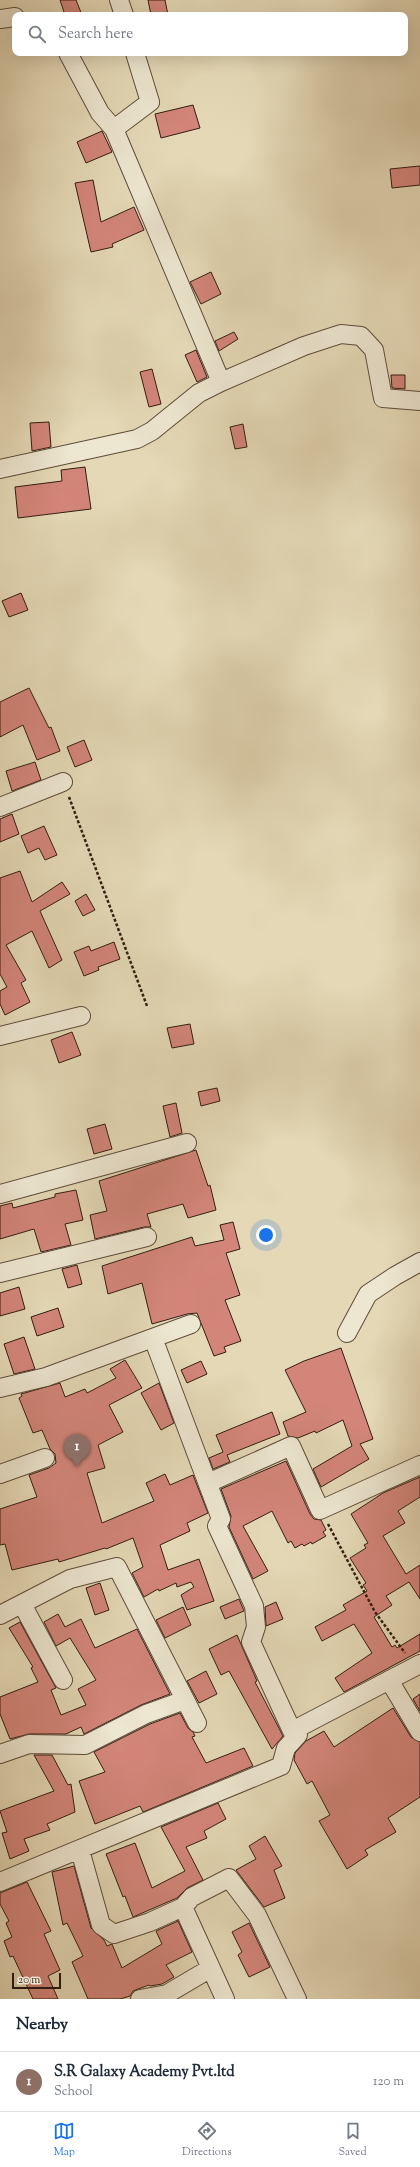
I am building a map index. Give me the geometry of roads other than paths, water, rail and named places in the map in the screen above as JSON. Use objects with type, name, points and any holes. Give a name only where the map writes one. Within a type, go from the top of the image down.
[{"type":"street","points":[[119,0],[123,12]]},
{"type":"street","points":[[0,19],[12,17]]},
{"type":"street","points":[[70,56],[100,113],[114,129],[221,382]]},
{"type":"street","points":[[114,129],[150,102],[136,56]]},
{"type":"street","points":[[0,469],[137,439],[152,431],[199,393],[304,346],[341,334],[361,336],[374,350],[383,398],[420,401]]},
{"type":"street","points":[[0,807],[63,782]]},
{"type":"street","points":[[0,1036],[81,1016]]},
{"type":"street","points":[[0,1194],[187,1142]]},
{"type":"street","points":[[0,1273],[147,1237]]},
{"type":"street","points":[[346,1333],[368,1294],[420,1262]]},
{"type":"street","points":[[0,1388],[46,1377],[191,1324]]},
{"type":"street","points":[[0,1882],[80,1850],[158,1815],[232,1787],[281,1766],[286,1748],[298,1735],[292,1731],[252,1642],[256,1627],[254,1606],[216,1526],[221,1519],[153,1338]]},
{"type":"street","points":[[208,1483],[291,1446],[320,1510],[420,1465]]},
{"type":"street","points":[[0,1474],[45,1458]]},
{"type":"street","points":[[0,1615],[70,1579],[117,1567],[197,1723]]},
{"type":"street","points":[[22,1604],[63,1680]]},
{"type":"street","points":[[292,1731],[417,1666]]},
{"type":"street","points":[[389,1680],[420,1732]]},
{"type":"street","points":[[0,1754],[29,1744],[85,1745],[146,1714],[185,1700]]},
{"type":"street","points":[[80,1850],[101,1925],[114,1934],[150,1922],[183,1907],[192,1897],[229,1878],[257,1915],[297,1999]]},
{"type":"street","points":[[183,1907],[225,1999]]},
{"type":"street","points":[[140,1999],[167,1994],[211,1968]]},
{"type":"place","name":"S.R Galaxy Academy Pvt.ltd","points":[[77,1467]]}]
